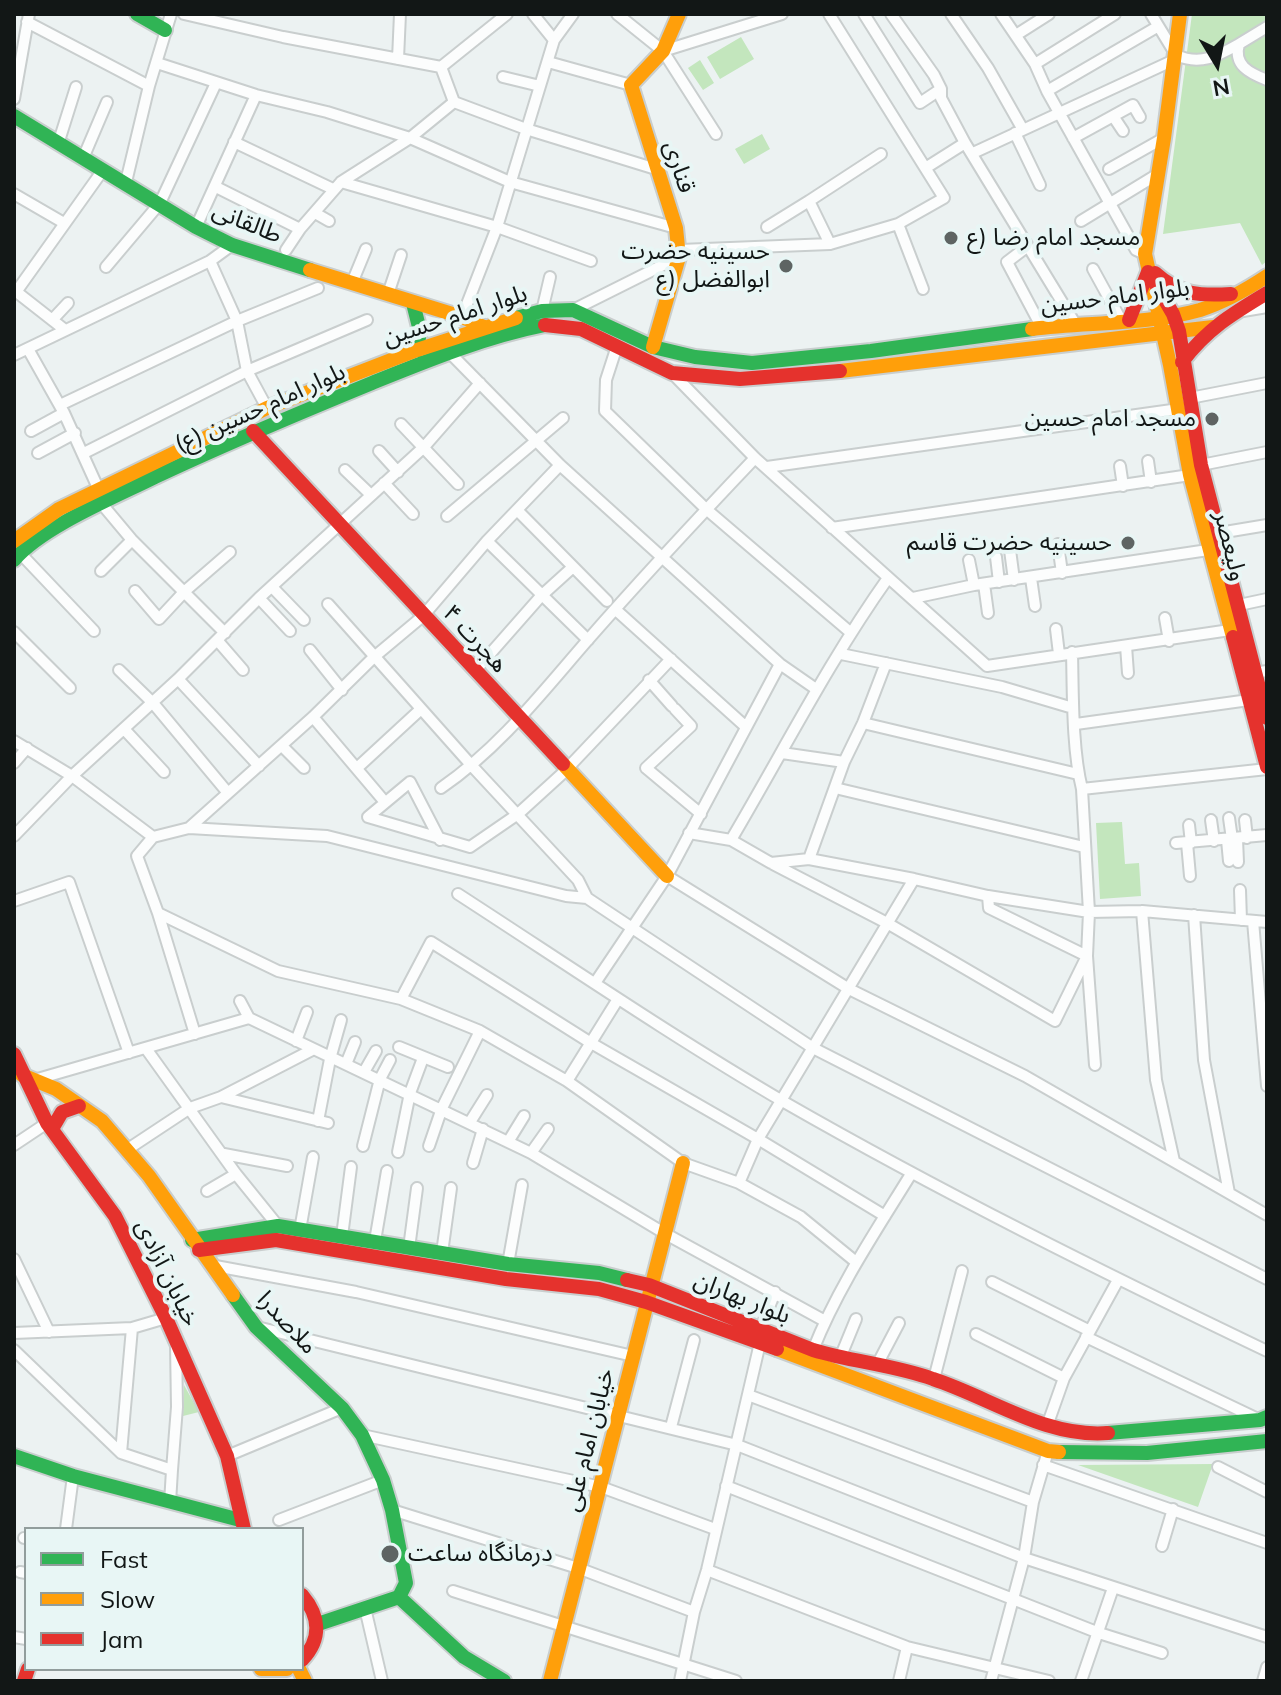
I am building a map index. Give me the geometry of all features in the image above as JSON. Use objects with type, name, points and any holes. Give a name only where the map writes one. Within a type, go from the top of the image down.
[{"type":"street","points":[[137,14],[165,30]]},
{"type":"street","points":[[126,182],[149,86],[171,14]]},
{"type":"street","points":[[184,14],[283,37],[441,67],[507,14]]},
{"type":"street","points":[[398,59],[400,14]]},
{"type":"street","points":[[533,14],[554,40]]},
{"type":"street","points":[[462,317],[497,227],[554,40],[573,14]]},
{"type":"street","points":[[617,14],[663,51],[716,134]]},
{"type":"street","points":[[548,62],[631,85],[663,51],[678,14]]},
{"type":"street","points":[[663,51],[767,16],[782,14]]},
{"type":"street","points":[[573,310],[680,253],[830,244],[898,224],[944,198],[829,14]]},
{"type":"street","points":[[864,14],[920,103],[941,89]]},
{"type":"street","points":[[891,14],[934,75],[941,89],[941,98],[965,143],[1076,325]]},
{"type":"street","points":[[951,14],[988,68],[1040,185]]},
{"type":"street","points":[[1001,14],[1035,64],[1109,203],[1147,263],[1165,283],[1191,296],[1240,294]]},
{"type":"street","points":[[1016,35],[1049,14]]},
{"type":"street","points":[[1035,64],[1115,14]]},
{"type":"street","points":[[1151,14],[1175,57]]},
{"type":"street","points":[[1126,321],[1147,263],[1180,14]]},
{"type":"street","points":[[14,99],[21,65],[19,32],[28,18],[149,86]]},
{"type":"street","points":[[1047,91],[1157,27]]},
{"type":"street","points":[[973,153],[1061,114],[1175,57],[1203,61],[1267,27]]},
{"type":"street","points":[[1239,44],[1236,54],[1241,66],[1267,80]]},
{"type":"street","points":[[157,63],[256,95],[327,112],[410,138],[510,182],[676,228]]},
{"type":"street","points":[[441,67],[454,102],[526,129],[656,169]]},
{"type":"street","points":[[503,77],[540,86]]},
{"type":"street","points":[[106,267],[160,203],[216,83]]},
{"type":"street","name":"قناری","points":[[631,85],[676,228],[680,253],[653,347]]},
{"type":"street","points":[[59,141],[76,87]]},
{"type":"street","points":[[196,227],[256,95]]},
{"type":"street","points":[[84,156],[107,102]]},
{"type":"street","points":[[286,250],[337,186],[410,138],[454,102]]},
{"type":"street","points":[[1073,138],[1133,105],[1140,117]]},
{"type":"street","name":"طالقانی","points":[[14,116],[196,227],[232,245],[462,317],[484,327]]},
{"type":"street","points":[[1113,116],[1123,131]]},
{"type":"street","points":[[1109,169],[1164,138]]},
{"type":"street","points":[[234,142],[337,186],[497,227],[591,261]]},
{"type":"street","points":[[927,167],[965,143]]},
{"type":"street","points":[[767,227],[881,154]]},
{"type":"street","points":[[65,330],[15,291],[103,170]]},
{"type":"street","points":[[1081,221],[1158,174]]},
{"type":"street","points":[[216,187],[300,229]]},
{"type":"street","points":[[14,194],[64,223]]},
{"type":"street","points":[[809,201],[830,244]]},
{"type":"street","points":[[315,213],[329,221]]},
{"type":"street","points":[[898,224],[923,289]]},
{"type":"street","points":[[14,355],[210,261],[232,245]]},
{"type":"street","points":[[1028,246],[1007,262],[1042,328]]},
{"type":"street","points":[[352,283],[366,249]]},
{"type":"street","points":[[388,294],[401,255]]},
{"type":"street","points":[[210,261],[237,321],[247,371],[267,408]]},
{"type":"street","points":[[1147,263],[1179,331],[1177,363]]},
{"type":"street","name":"ولیعصر","points":[[1147,263],[1161,333],[1177,363],[1208,550],[1267,768]]},
{"type":"street","points":[[1093,269],[1126,321]]},
{"type":"street","name":"بلوار امام حسین","points":[[16,544],[59,509],[100,496],[267,408],[417,350],[542,311],[573,310],[653,347],[695,357],[752,363],[1199,310],[1240,294],[1267,276]]},
{"type":"street","points":[[542,311],[550,277]]},
{"type":"street","points":[[31,431],[62,409],[237,321],[318,288]]},
{"type":"street","name":"بلوار امام حسین","points":[[672,373],[740,379],[873,369],[1213,327],[1267,293]]},
{"type":"street","points":[[53,319],[68,303]]},
{"type":"street","points":[[413,303],[420,331],[417,350]]},
{"type":"street","points":[[1237,312],[1267,307]]},
{"type":"street","points":[[84,453],[247,371],[367,320]]},
{"type":"street","name":"بلوار امام حسین (ع)","points":[[100,496],[449,352],[510,332],[546,325],[581,329],[672,373]]},
{"type":"street","points":[[1177,363],[1213,327]]},
{"type":"street","points":[[617,346],[606,380],[605,411],[706,509],[850,632]]},
{"type":"street","points":[[28,349],[75,433],[100,496],[132,540],[185,591],[243,670]]},
{"type":"street","points":[[871,351],[873,369]]},
{"type":"street","points":[[449,352],[560,465],[780,664],[816,689]]},
{"type":"street","points":[[672,373],[755,458],[987,666],[1002,687]]},
{"type":"street","points":[[14,836],[72,776],[153,703],[259,598],[424,447],[480,383]]},
{"type":"street","points":[[767,467],[1184,404],[1267,383]]},
{"type":"street","points":[[447,516],[563,418]]},
{"type":"street","points":[[401,424],[458,484]]},
{"type":"street","name":"هجرت ۴","points":[[253,431],[667,876]]},
{"type":"street","points":[[38,453],[75,433]]},
{"type":"street","points":[[379,451],[398,472]]},
{"type":"street","points":[[832,528],[1151,482],[1267,452]]},
{"type":"street","points":[[441,788],[472,766],[521,719],[588,640],[755,458]]},
{"type":"street","points":[[1148,461],[1151,482]]},
{"type":"street","points":[[189,828],[282,746],[374,657],[423,616],[487,541],[560,465]]},
{"type":"street","points":[[1120,466],[1123,486]]},
{"type":"street","points":[[345,470],[370,494]]},
{"type":"street","name":"ولیعصر","points":[[1195,470],[1219,533],[1261,672],[1267,718]]},
{"type":"street","points":[[384,483],[413,514]]},
{"type":"street","points":[[517,510],[607,601]]},
{"type":"street","points":[[1219,533],[1267,525]]},
{"type":"street","points":[[101,571],[132,540]]},
{"type":"street","points":[[487,541],[588,640]]},
{"type":"street","points":[[16,544],[94,631]]},
{"type":"street","points":[[1058,544],[1062,573]]},
{"type":"street","points":[[1010,550],[1014,580]]},
{"type":"street","points":[[913,598],[979,584],[1208,550]]},
{"type":"street","points":[[135,591],[159,619],[185,591],[230,552]]},
{"type":"street","points":[[996,557],[999,582]]},
{"type":"street","points":[[969,560],[988,613]]},
{"type":"street","points":[[475,671],[541,596],[573,567]]},
{"type":"street","points":[[731,840],[816,689],[841,654],[850,632],[888,578]]},
{"type":"street","points":[[1031,578],[1035,606]]},
{"type":"street","points":[[273,588],[304,620]]},
{"type":"street","points":[[259,598],[290,631]]},
{"type":"street","points":[[1239,605],[1267,599]]},
{"type":"street","points":[[328,604],[578,880],[587,898],[630,929],[813,1048],[1267,1279]]},
{"type":"street","points":[[616,610],[746,727]]},
{"type":"street","points":[[1165,618],[1169,641]]},
{"type":"street","points":[[1056,629],[1059,654]]},
{"type":"street","points":[[987,666],[1230,630]]},
{"type":"street","points":[[14,632],[70,688]]},
{"type":"street","points":[[1126,646],[1128,673]]},
{"type":"street","points":[[310,650],[342,690]]},
{"type":"street","points":[[1072,652],[1073,708],[1082,789],[1089,912],[1087,956],[1095,1065]]},
{"type":"street","points":[[841,654],[1002,687],[1073,708]]},
{"type":"street","points":[[440,840],[410,782],[368,817],[440,840],[470,847],[518,814],[568,768],[671,659]]},
{"type":"street","points":[[809,859],[844,762],[886,663]]},
{"type":"street","points":[[595,983],[667,876],[780,664]]},
{"type":"street","points":[[119,670],[153,703],[228,793]]},
{"type":"street","points":[[178,679],[259,766]]},
{"type":"street","points":[[649,680],[691,726],[646,768],[701,814]]},
{"type":"street","points":[[1076,724],[1249,700]]},
{"type":"street","points":[[357,768],[421,709]]},
{"type":"street","points":[[313,717],[384,801]]},
{"type":"street","points":[[863,723],[1078,774]]},
{"type":"street","points":[[124,729],[164,772]]},
{"type":"street","points":[[14,741],[72,776],[153,837]]},
{"type":"street","points":[[282,746],[304,768]]},
{"type":"street","points":[[14,763],[27,748]]},
{"type":"street","points":[[782,753],[844,762]]},
{"type":"street","points":[[1082,789],[1267,768]]},
{"type":"street","points":[[835,788],[1084,847]]},
{"type":"street","points":[[1229,818],[1236,839]]},
{"type":"street","points":[[1211,820],[1214,841]]},
{"type":"street","points":[[1233,862],[1236,839],[1245,820]]},
{"type":"street","points":[[1189,825],[1185,843],[1190,876]]},
{"type":"street","points":[[195,1034],[137,856],[153,837],[189,828],[327,836],[566,896],[587,898]]},
{"type":"street","points":[[689,833],[731,840],[887,923],[1055,1021],[1087,956]]},
{"type":"street","points":[[1185,843],[1267,835]]},
{"type":"street","points":[[771,863],[809,859],[988,896],[1089,912],[1142,911],[1267,922]]},
{"type":"street","points":[[667,876],[849,989],[1025,1076],[1267,1215]]},
{"type":"street","points":[[739,1183],[758,1139],[914,879]]},
{"type":"street","points":[[14,901],[69,882],[129,1053]]},
{"type":"street","points":[[1240,890],[1241,920]]},
{"type":"street","points":[[458,894],[618,999],[781,1100],[911,1174],[1118,1280],[1267,1351]]},
{"type":"street","points":[[988,896],[989,908],[1087,956]]},
{"type":"street","points":[[1142,911],[1156,1080],[1174,1161]]},
{"type":"street","points":[[158,913],[278,971],[401,999],[480,1031],[567,1081],[683,1163],[739,1183],[801,1217],[856,1262]]},
{"type":"street","points":[[1194,915],[1204,1060],[1229,1193]]},
{"type":"street","points":[[1253,921],[1267,1086]]},
{"type":"street","points":[[401,999],[431,942],[591,1043],[885,1216]]},
{"type":"street","points":[[567,1081],[618,999]]},
{"type":"street","points":[[240,1001],[249,1018],[531,1153],[664,1233],[825,1321]]},
{"type":"street","points":[[296,1041],[307,1012]]},
{"type":"street","points":[[28,1078],[147,1050],[249,1018]]},
{"type":"street","points":[[221,1097],[323,1122],[330,1059],[341,1020]]},
{"type":"street","points":[[429,1146],[442,1108],[480,1031]]},
{"type":"street","points":[[346,1064],[355,1042]]},
{"type":"street","points":[[399,1047],[448,1067]]},
{"type":"street","points":[[147,1050],[236,1174],[278,1226]]},
{"type":"street","points":[[128,1149],[190,1108],[221,1097],[312,1050]]},
{"type":"street","points":[[364,1072],[376,1051]]},
{"type":"street","name":"خیابان آزادی","points":[[14,1054],[49,1126],[115,1216],[166,1318],[227,1456],[242,1524]]},
{"type":"street","points":[[398,1152],[410,1093],[423,1058]]},
{"type":"street","points":[[363,1146],[380,1079],[390,1060]]},
{"type":"street","name":"ملاصدرا","points":[[28,1078],[56,1089],[102,1121],[128,1149],[256,1327],[342,1408],[362,1435],[383,1480],[392,1510],[406,1583],[399,1597]]},
{"type":"street","points":[[470,1122],[487,1095]]},
{"type":"street","points":[[14,1145],[49,1126],[62,1112],[79,1106]]},
{"type":"street","points":[[508,1142],[524,1116]]},
{"type":"street","points":[[473,1163],[483,1129]]},
{"type":"street","points":[[531,1153],[548,1129]]},
{"type":"street","points":[[224,1154],[287,1166]]},
{"type":"street","points":[[300,1230],[313,1157]]},
{"type":"street","name":"خیابان امام علی","points":[[550,1681],[619,1415],[649,1285],[683,1163]]},
{"type":"street","points":[[342,1236],[351,1167]]},
{"type":"street","points":[[375,1241],[387,1171]]},
{"type":"street","points":[[207,1191],[236,1174]]},
{"type":"street","points":[[813,1350],[856,1262],[911,1174]]},
{"type":"street","points":[[508,1264],[522,1185]]},
{"type":"street","points":[[409,1248],[417,1188]]},
{"type":"street","points":[[442,1253],[451,1188]]},
{"type":"street","name":"بلوار بهاران","points":[[196,1245],[278,1226],[508,1264],[599,1273],[649,1285],[1046,1458],[1229,1447],[1267,1441]]},
{"type":"street","name":"بلوار بهاران","points":[[196,1245],[276,1240],[506,1279],[599,1289],[840,1358],[878,1363],[934,1379],[1047,1426],[1085,1435],[1264,1418]]},
{"type":"street","points":[[14,1259],[49,1332]]},
{"type":"street","points":[[210,1265],[356,1292],[633,1356]]},
{"type":"street","points":[[934,1379],[962,1271]]},
{"type":"street","points":[[991,1681],[1024,1558],[1033,1502],[1046,1458],[1047,1426],[1064,1378],[1118,1280]]},
{"type":"street","points":[[992,1282],[1088,1334],[1264,1418]]},
{"type":"street","points":[[680,1681],[761,1336],[775,1292]]},
{"type":"street","points":[[14,1333],[132,1328],[166,1318]]},
{"type":"street","points":[[840,1358],[856,1319]]},
{"type":"street","points":[[878,1363],[899,1323]]},
{"type":"street","points":[[256,1327],[737,1445],[1024,1558],[1267,1637]]},
{"type":"street","points":[[121,1453],[132,1328]]},
{"type":"street","points":[[976,1334],[1064,1378]]},
{"type":"street","points":[[170,1503],[177,1407],[175,1339]]},
{"type":"street","points":[[671,1427],[694,1340]]},
{"type":"street","points":[[14,1350],[121,1453],[172,1470]]},
{"type":"street","points":[[748,1395],[1033,1502]]},
{"type":"street","points":[[227,1456],[342,1408]]},
{"type":"street","points":[[362,1435],[601,1487],[715,1529]]},
{"type":"street","points":[[14,1456],[242,1524]]},
{"type":"street","points":[[1046,1458],[1267,1543]]},
{"type":"street","points":[[1218,1467],[1267,1492]]},
{"type":"street","points":[[66,1527],[73,1476]]},
{"type":"street","points":[[279,1520],[383,1480]]},
{"type":"street","points":[[726,1486],[1099,1633],[1162,1653]]},
{"type":"street","points":[[1162,1546],[1173,1509]]},
{"type":"street","points":[[392,1510],[578,1568],[694,1612]]},
{"type":"street","points":[[707,1570],[907,1647],[1049,1681]]},
{"type":"street","points":[[1081,1681],[1113,1588]]},
{"type":"street","points":[[453,1591],[736,1681]]},
{"type":"street","points":[[318,1624],[399,1597],[464,1657],[504,1681]]},
{"type":"street","points":[[304,1598],[318,1624],[314,1646],[304,1658]]},
{"type":"street","points":[[365,1608],[382,1681]]},
{"type":"street","points":[[899,1681],[907,1647]]},
{"type":"street","points":[[1263,1681],[1267,1667]]},
{"type":"green space","points":[[1192,14],[1267,14],[1267,261],[1262,265],[1240,223],[1163,234]]},
{"type":"green space","points":[[741,37],[754,59],[720,79],[707,57]]},
{"type":"green space","points":[[700,60],[714,83],[703,90],[688,68]]},
{"type":"green space","points":[[762,134],[770,149],[744,164],[735,149]]},
{"type":"green space","points":[[1122,822],[1125,864],[1139,863],[1141,896],[1100,899],[1096,823]]},
{"type":"green space","points":[[184,1385],[199,1412],[183,1416]]},
{"type":"green space","points":[[1213,1464],[1198,1507],[1078,1465]]},
{"type":"traffic: fast","points":[[137,14],[165,30]]},
{"type":"traffic: fast","points":[[14,116],[196,227],[232,245],[310,270]]},
{"type":"traffic: fast","points":[[413,303],[420,331],[417,350]]},
{"type":"traffic: fast","points":[[516,318],[542,311],[573,310],[653,347],[695,357],[752,363],[871,351],[1032,329]]},
{"type":"traffic: fast","points":[[14,560],[60,525],[209,452],[436,358],[545,325]]},
{"type":"traffic: fast","points":[[192,1240],[278,1226],[508,1264],[599,1273],[627,1280]]},
{"type":"traffic: fast","points":[[233,1295],[256,1327],[342,1408],[362,1435],[383,1480],[392,1510],[406,1583],[399,1597]]},
{"type":"traffic: fast","points":[[1108,1433],[1267,1417]]},
{"type":"traffic: fast","points":[[1059,1452],[1147,1453],[1267,1441]]},
{"type":"traffic: fast","points":[[14,1456],[73,1476],[240,1520]]},
{"type":"traffic: fast","points":[[399,1597],[464,1657],[504,1681]]},
{"type":"traffic: fast","points":[[318,1624],[399,1597]]},
{"type":"traffic: slow","points":[[653,347],[679,257],[676,228],[631,85],[663,51],[679,14]]},
{"type":"traffic: slow","points":[[1180,14],[1145,254],[1190,475],[1233,637]]},
{"type":"traffic: slow","points":[[310,270],[462,317],[484,327]]},
{"type":"traffic: slow","points":[[1032,329],[1180,315],[1218,303],[1267,276]]},
{"type":"traffic: slow","points":[[14,541],[59,509],[267,408],[417,350],[516,318]]},
{"type":"traffic: slow","points":[[840,371],[1213,327]]},
{"type":"traffic: slow","points":[[563,764],[667,876]]},
{"type":"traffic: slow","points":[[22,1075],[56,1089],[102,1121],[149,1176],[233,1295]]},
{"type":"traffic: slow","points":[[550,1681],[683,1163]]},
{"type":"traffic: slow","points":[[777,1349],[1048,1451],[1059,1452]]},
{"type":"traffic: slow","points":[[300,1671],[305,1681]]},
{"type":"traffic: jam","points":[[1129,320],[1148,272]]},
{"type":"traffic: jam","points":[[1155,273],[1181,290],[1209,295],[1231,294]]},
{"type":"traffic: jam","points":[[1155,283],[1179,331],[1201,465],[1267,718]]},
{"type":"traffic: jam","points":[[1182,362],[1221,323],[1267,293]]},
{"type":"traffic: jam","points":[[545,325],[581,329],[672,373],[740,379],[840,371]]},
{"type":"traffic: jam","points":[[253,431],[563,764]]},
{"type":"traffic: jam","points":[[1233,637],[1267,767]]},
{"type":"traffic: jam","points":[[14,1054],[47,1123],[115,1216],[166,1318],[227,1456],[244,1527]]},
{"type":"traffic: jam","points":[[52,1129],[62,1112],[79,1106]]},
{"type":"traffic: jam","points":[[199,1250],[276,1240],[506,1279],[599,1289],[646,1302],[777,1349]]},
{"type":"traffic: jam","points":[[627,1280],[649,1285],[813,1350],[933,1379],[1041,1423],[1085,1433],[1108,1433]]},
{"type":"traffic: jam","points":[[304,1598],[312,1611],[316,1628],[313,1644],[304,1657]]},
{"type":"traffic: jam","points":[[24,1681],[27,1671]]},
{"type":"place","name":"مسجد امام رضا (ع","points":[[951,238]]},
{"type":"place","name":"حسینیه حضرت ابوالفضل (ع","points":[[786,266]]},
{"type":"place","name":"مسجد امام حسین","points":[[1212,419]]},
{"type":"place","name":"حسینیه حضرت قاسم","points":[[1128,543]]},
{"type":"place","name":"درمانگاه ساعت","points":[[390,1554]]}]
